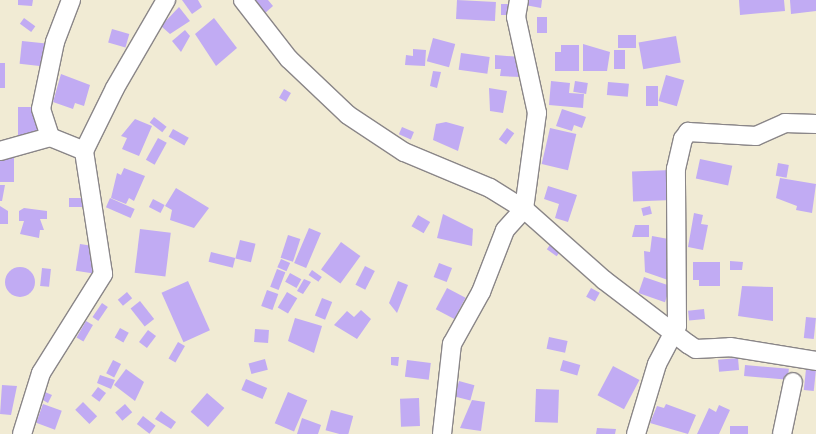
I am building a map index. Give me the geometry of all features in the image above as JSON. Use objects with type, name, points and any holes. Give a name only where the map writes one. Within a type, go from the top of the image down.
[{"type":"street","points":[[50,138],[44,124],[42,90],[70,0]]},
{"type":"street","points":[[22,434],[41,373],[104,274],[84,151],[115,88],[166,0]]},
{"type":"street","points":[[243,0],[289,59],[348,115],[404,152],[490,188],[524,209],[604,280],[696,349],[721,346],[816,360]]},
{"type":"street","points":[[442,434],[452,344],[481,292],[505,230],[524,209],[537,113],[516,17],[519,0]]},
{"type":"street","points":[[636,434],[657,364],[674,332],[676,168],[683,139],[688,132],[756,136],[785,123],[816,124]]},
{"type":"street","points":[[0,151],[50,138],[84,151]]},
{"type":"street","points":[[782,434],[793,382]]},
{"type":"building","points":[[18,0],[33,0],[32,6],[18,5]]},
{"type":"building","points":[[182,0],[198,0],[202,7],[192,14]]},
{"type":"building","points":[[251,0],[268,0],[273,6],[264,14]]},
{"type":"building","points":[[457,0],[496,2],[495,21],[456,19]]},
{"type":"building","points":[[525,0],[542,0],[541,8],[525,5]]},
{"type":"building","points":[[739,0],[784,0],[785,11],[740,15]]},
{"type":"building","points":[[790,0],[816,0],[816,11],[791,14]]},
{"type":"building","points":[[501,4],[516,4],[516,15],[501,15]]},
{"type":"building","points":[[179,7],[190,21],[170,34],[161,26]]},
{"type":"building","points":[[537,17],[547,17],[547,33],[537,33]]},
{"type":"building","points":[[24,18],[35,26],[31,32],[20,24]]},
{"type":"building","points":[[214,18],[237,48],[216,66],[195,34]]},
{"type":"building","points":[[112,29],[129,34],[125,47],[108,42]]},
{"type":"building","points":[[185,30],[190,36],[181,52],[172,41]]},
{"type":"building","points":[[618,35],[636,35],[636,48],[618,48]]},
{"type":"building","points":[[676,36],[681,63],[643,69],[639,43]]},
{"type":"building","points":[[433,38],[455,44],[449,67],[427,61]]},
{"type":"building","points":[[22,41],[51,44],[48,67],[20,64]]},
{"type":"building","points":[[583,44],[610,52],[607,71],[583,71]]},
{"type":"building","points":[[561,45],[579,45],[579,71],[555,71],[555,52],[561,52]]},
{"type":"building","points":[[413,49],[426,50],[425,66],[405,65],[406,55],[413,56]]},
{"type":"building","points":[[614,50],[625,50],[625,69],[614,69]]},
{"type":"building","points":[[461,53],[490,57],[487,74],[459,70]]},
{"type":"building","points":[[495,55],[521,57],[520,77],[500,76],[501,69],[495,69]]},
{"type":"building","points":[[0,63],[5,63],[5,88],[0,88]]},
{"type":"building","points":[[433,71],[441,72],[437,88],[430,86]]},
{"type":"building","points":[[61,74],[90,85],[84,106],[75,103],[73,109],[53,102]]},
{"type":"building","points":[[666,75],[684,80],[677,106],[659,101]]},
{"type":"building","points":[[551,81],[570,83],[569,93],[584,94],[583,108],[549,105]]},
{"type":"building","points":[[575,81],[588,83],[586,94],[573,92]]},
{"type":"building","points":[[608,82],[629,84],[628,97],[607,95]]},
{"type":"building","points":[[646,86],[658,86],[658,106],[646,106]]},
{"type":"building","points":[[489,88],[507,91],[503,113],[490,111]]},
{"type":"building","points":[[284,89],[291,93],[286,102],[279,98]]},
{"type":"building","points":[[18,107],[38,107],[38,137],[18,137]]},
{"type":"building","points":[[562,109],[586,117],[582,128],[574,125],[572,131],[556,126]]},
{"type":"building","points":[[154,117],[167,127],[162,132],[150,123]]},
{"type":"building","points":[[135,119],[152,126],[139,156],[122,149],[127,138],[121,136]]},
{"type":"building","points":[[446,122],[464,127],[458,151],[433,140],[436,124]]},
{"type":"building","points":[[402,127],[414,132],[411,139],[399,134]]},
{"type":"building","points":[[507,128],[514,133],[506,145],[499,139]]},
{"type":"building","points":[[550,128],[576,134],[568,170],[542,164]]},
{"type":"building","points":[[173,129],[189,138],[184,146],[169,137]]},
{"type":"building","points":[[158,138],[167,143],[155,165],[146,160]]},
{"type":"building","points":[[0,156],[14,156],[14,182],[0,182]]},
{"type":"building","points":[[700,159],[732,166],[728,185],[696,179]]},
{"type":"building","points":[[778,163],[789,165],[787,178],[776,176]]},
{"type":"building","points":[[124,168],[145,176],[134,201],[129,198],[126,204],[111,198],[117,173],[121,175]]},
{"type":"building","points":[[672,170],[673,200],[633,201],[632,171]]},
{"type":"building","points":[[780,178],[816,184],[812,213],[796,210],[797,206],[776,198]]},
{"type":"building","points":[[0,185],[5,185],[2,201],[0,201]]},
{"type":"building","points":[[548,186],[577,195],[568,222],[555,218],[559,204],[544,199]]},
{"type":"building","points":[[176,188],[209,208],[194,228],[170,220],[172,210],[165,206]]},
{"type":"building","points":[[69,198],[90,198],[90,207],[69,207]]},
{"type":"building","points":[[110,198],[135,209],[131,218],[106,207]]},
{"type":"building","points":[[153,199],[165,205],[160,213],[149,207]]},
{"type":"building","points":[[0,206],[8,211],[8,224],[0,224]]},
{"type":"building","points":[[650,206],[652,214],[643,216],[641,208]]},
{"type":"building","points":[[24,208],[47,211],[47,219],[40,219],[44,230],[40,230],[39,238],[20,234],[24,221],[19,221],[19,211]]},
{"type":"building","points":[[694,213],[703,215],[701,224],[708,225],[703,250],[688,247]]},
{"type":"building","points":[[443,214],[473,229],[472,246],[437,238]]},
{"type":"building","points":[[418,215],[430,222],[424,233],[412,226]]},
{"type":"building","points":[[635,225],[649,225],[649,237],[632,237]]},
{"type":"building","points":[[309,228],[321,233],[306,268],[294,263]]},
{"type":"building","points":[[140,229],[171,233],[165,276],[135,273]]},
{"type":"building","points":[[288,235],[300,239],[293,262],[281,258]]},
{"type":"building","points":[[652,236],[674,240],[668,280],[645,272],[644,251],[650,252]]},
{"type":"building","points":[[240,240],[256,244],[251,262],[235,258]]},
{"type":"building","points":[[341,242],[360,256],[340,284],[321,270]]},
{"type":"building","points":[[552,242],[562,249],[557,256],[547,249]]},
{"type":"building","points":[[80,244],[98,247],[94,273],[76,271]]},
{"type":"building","points":[[211,252],[235,258],[233,268],[209,262]]},
{"type":"building","points":[[281,259],[290,263],[286,271],[277,267]]},
{"type":"building","points":[[730,261],[743,262],[742,270],[730,270]]},
{"type":"building","points":[[693,262],[720,262],[720,286],[699,286],[699,280],[693,280]]},
{"type":"building","points":[[439,263],[452,268],[447,282],[434,277]]},
{"type":"building","points":[[365,266],[375,271],[365,290],[355,285]]},
{"type":"building","points":[[20,267],[31,271],[35,282],[31,293],[20,297],[9,293],[5,282],[9,271]]},
{"type":"building","points":[[42,268],[51,269],[49,287],[40,286]]},
{"type":"building","points":[[277,269],[285,272],[279,290],[270,287]]},
{"type":"building","points":[[312,270],[322,277],[318,282],[309,275]]},
{"type":"building","points":[[290,273],[301,279],[297,288],[285,282]]},
{"type":"building","points":[[644,277],[670,286],[665,302],[638,293]]},
{"type":"building","points":[[304,279],[311,282],[303,294],[297,291]]},
{"type":"building","points":[[188,281],[210,330],[183,342],[162,293]]},
{"type":"building","points":[[398,281],[408,285],[397,313],[389,303]]},
{"type":"building","points":[[742,286],[773,287],[773,321],[738,316]]},
{"type":"building","points":[[447,288],[466,298],[454,319],[436,309]]},
{"type":"building","points":[[591,288],[600,293],[595,302],[586,297]]},
{"type":"building","points":[[267,290],[278,294],[272,310],[261,306]]},
{"type":"building","points":[[127,292],[132,298],[123,306],[118,300]]},
{"type":"building","points":[[287,292],[297,298],[288,314],[278,307]]},
{"type":"building","points":[[322,298],[332,302],[325,320],[315,316]]},
{"type":"building","points":[[140,301],[154,319],[145,327],[131,308]]},
{"type":"building","points":[[102,303],[108,307],[98,321],[92,317]]},
{"type":"building","points":[[704,309],[705,319],[689,321],[688,311]]},
{"type":"building","points":[[361,310],[371,319],[357,339],[334,325],[347,311],[354,317]]},
{"type":"building","points":[[806,317],[816,318],[814,339],[804,338]]},
{"type":"building","points":[[295,318],[322,326],[314,353],[288,341]]},
{"type":"building","points":[[86,321],[93,325],[83,341],[77,337]]},
{"type":"building","points":[[120,328],[129,333],[123,342],[115,338]]},
{"type":"building","points":[[255,329],[269,330],[268,343],[254,342]]},
{"type":"building","points":[[148,330],[156,336],[147,348],[139,342]]},
{"type":"building","points":[[549,337],[568,341],[565,353],[547,349]]},
{"type":"building","points":[[178,342],[185,346],[175,362],[168,358]]},
{"type":"building","points":[[391,357],[399,357],[398,366],[391,365]]},
{"type":"building","points":[[738,358],[739,370],[719,372],[718,360]]},
{"type":"building","points":[[265,359],[268,370],[251,374],[249,363]]},
{"type":"building","points":[[113,360],[121,364],[114,377],[106,373]]},
{"type":"building","points":[[407,360],[431,363],[429,380],[405,377]]},
{"type":"building","points":[[563,360],[580,365],[577,376],[560,371]]},
{"type":"building","points":[[745,365],[789,369],[788,380],[744,376]]},
{"type":"building","points":[[613,366],[639,380],[624,409],[598,395]]},
{"type":"building","points":[[126,369],[144,382],[135,401],[114,385]]},
{"type":"building","points":[[806,369],[816,370],[814,391],[804,390]]},
{"type":"building","points":[[100,375],[115,380],[111,389],[97,383]]},
{"type":"building","points":[[246,379],[267,388],[262,399],[241,390]]},
{"type":"building","points":[[459,381],[474,385],[470,401],[455,396]]},
{"type":"building","points":[[2,385],[17,386],[11,415],[0,414]]},
{"type":"building","points":[[98,387],[106,393],[99,402],[91,396]]},
{"type":"building","points":[[536,389],[559,390],[558,423],[535,422]]},
{"type":"building","points":[[45,392],[52,395],[48,403],[41,399]]},
{"type":"building","points":[[288,392],[307,400],[294,432],[275,423]]},
{"type":"building","points":[[207,393],[224,408],[208,427],[191,412]]},
{"type":"building","points":[[419,398],[420,426],[401,427],[400,399]]},
{"type":"building","points":[[472,400],[485,402],[481,431],[460,428]]},
{"type":"building","points":[[83,402],[97,416],[89,424],[75,410]]},
{"type":"building","points":[[43,404],[62,411],[55,430],[36,423]]},
{"type":"building","points":[[125,404],[132,412],[122,421],[115,413]]},
{"type":"building","points":[[666,404],[696,415],[688,434],[650,423],[657,406],[664,408]]},
{"type":"building","points":[[719,405],[730,410],[719,434],[697,434],[709,408],[716,412]]},
{"type":"building","points":[[331,410],[353,416],[348,434],[326,430]]},
{"type":"building","points":[[161,411],[176,422],[171,429],[155,419]]},
{"type":"building","points":[[143,416],[156,426],[149,434],[137,424]]},
{"type":"building","points":[[302,418],[321,425],[318,434],[297,434]]},
{"type":"building","points":[[730,426],[748,426],[748,434],[730,434]]},
{"type":"building","points":[[597,428],[616,429],[615,434],[596,434]]}]
